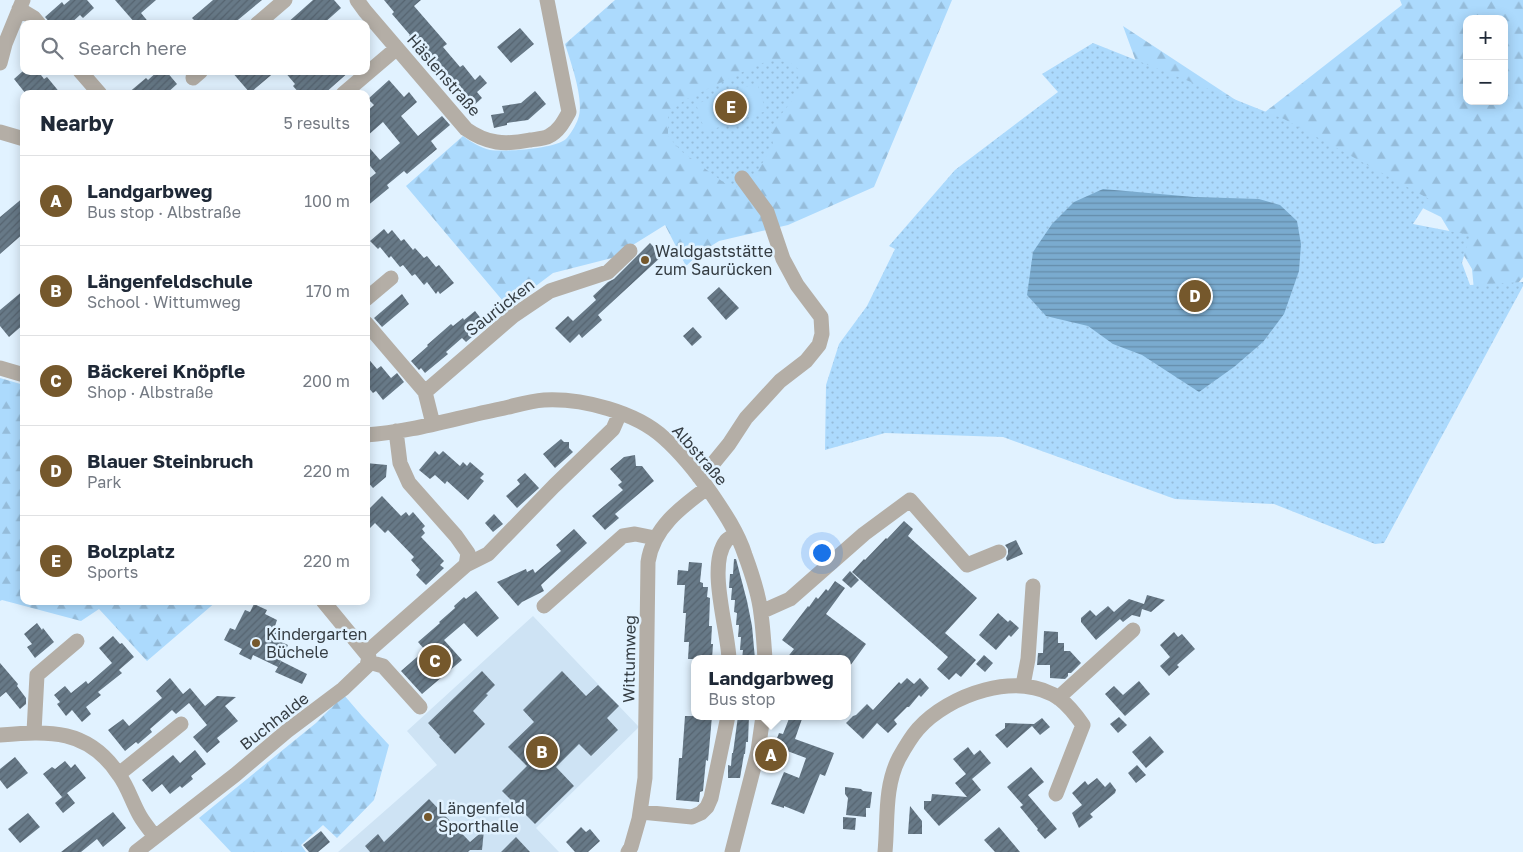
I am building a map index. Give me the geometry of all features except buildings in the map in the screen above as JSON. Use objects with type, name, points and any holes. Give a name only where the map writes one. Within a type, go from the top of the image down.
[{"type":"street","points":[[262,20],[284,0]]},
{"type":"street","name":"Häslenstraße","points":[[357,0],[466,129],[476,136],[493,142],[514,143],[548,137],[558,130],[569,112],[547,0]]},
{"type":"street","points":[[0,63],[21,5],[36,20]]},
{"type":"street","points":[[370,71],[397,48]]},
{"type":"street","points":[[83,75],[97,90]]},
{"type":"street","points":[[349,90],[366,75]]},
{"type":"street","points":[[0,132],[20,138]]},
{"type":"street","name":"Wittumweg","points":[[628,852],[641,812],[645,778],[648,562],[650,550],[655,538],[667,522],[693,498],[711,466],[730,444],[746,418],[780,381],[806,361],[819,345],[822,334],[821,317],[797,285],[783,260],[767,212],[742,178]]},
{"type":"street","name":"Saurücken","points":[[425,392],[513,316],[550,291],[608,272],[630,251]]},
{"type":"street","points":[[370,296],[391,278]]},
{"type":"street","points":[[370,328],[425,392],[433,424]]},
{"type":"street","points":[[0,368],[20,374]]},
{"type":"street","name":"Albstraße","points":[[370,434],[433,424],[544,400],[579,402],[620,413],[650,427],[675,449],[703,482],[723,510],[736,535],[745,553],[761,612],[765,655]]},
{"type":"street","points":[[367,657],[466,565],[488,554],[612,429],[620,413]]},
{"type":"street","points":[[396,431],[400,463],[408,482],[456,536],[468,553],[466,565]]},
{"type":"street","points":[[761,612],[790,600],[876,525],[910,500],[966,565],[999,552]]},
{"type":"street","points":[[544,606],[623,536],[635,534],[655,538]]},
{"type":"street","points":[[728,655],[718,587],[720,553],[727,540],[736,535]]},
{"type":"street","points":[[1022,685],[1028,659],[1032,586]]},
{"type":"street","points":[[326,605],[367,657],[383,666],[420,707]]},
{"type":"street","points":[[1058,698],[1133,630]]},
{"type":"street","points":[[34,732],[37,675],[77,641]]},
{"type":"street","name":"Buchhalde","points":[[136,852],[287,731],[343,689],[367,666],[367,657]]},
{"type":"street","points":[[884,852],[887,801],[899,758],[918,730],[942,709],[966,696],[995,687],[1022,685],[1058,698],[1072,710],[1082,724],[1056,794]]},
{"type":"street","points":[[641,812],[692,818],[707,807],[711,798],[727,720]]},
{"type":"street","points":[[732,852],[758,751],[762,720]]},
{"type":"street","points":[[119,774],[181,724]]},
{"type":"street","points":[[0,735],[34,732],[57,733],[72,737],[90,746],[119,774],[140,816],[155,838]]},
{"type":"shaded area","points":[[1103,189],[1194,197],[1259,199],[1280,205],[1297,221],[1301,244],[1299,271],[1284,314],[1263,342],[1234,367],[1199,392],[1142,355],[1113,344],[1088,326],[1046,316],[1027,295],[1033,252],[1052,224],[1074,202]]},
{"type":"shaded area","points":[[533,616],[639,727],[536,828],[559,852],[338,852],[437,765],[407,731]]},
{"type":"green space","points":[[615,0],[952,0],[874,187],[788,225],[719,241],[700,253],[686,266],[665,225],[612,258],[553,273],[508,307],[406,186],[463,136],[483,148],[497,151],[541,147],[566,139],[578,119],[580,102],[579,92],[565,44]]},
{"type":"green space","points":[[1400,0],[1523,0],[1523,277],[1478,333],[1472,269],[1441,217],[1349,172],[1145,86],[1123,26],[1260,116],[1402,5]]},
{"type":"green space","points":[[1093,43],[1284,119],[1429,199],[1413,224],[1470,235],[1462,263],[1470,285],[1523,282],[1523,286],[1384,543],[1375,544],[1274,504],[1175,499],[1003,437],[885,433],[825,450],[826,385],[839,344],[867,306],[895,249],[889,246],[955,170],[1058,92],[1042,74]]},
{"type":"green space","points":[[775,60],[791,63],[798,69],[799,92],[771,127],[773,145],[756,174],[743,180],[734,190],[681,151],[668,136],[668,113],[685,100],[759,64]]},
{"type":"green space","points":[[757,83],[766,111],[705,132],[696,104]]},
{"type":"green space","points":[[0,378],[20,384],[20,605],[0,601]]},
{"type":"green space","points":[[21,605],[212,605],[147,661],[99,609],[81,621]]},
{"type":"green space","points":[[344,695],[389,745],[374,800],[337,838],[323,825],[301,845],[306,852],[231,852],[199,818],[316,723]]},
{"type":"place","name":"Bolzplatz","points":[[731,107]]},
{"type":"place","name":"Waldgaststätte zum Saurücken","points":[[645,260]]},
{"type":"place","name":"Blauer Steinbruch","points":[[1195,296]]},
{"type":"place","name":"Kindergarten Büchele","points":[[256,643]]},
{"type":"place","name":"Bäckerei Knöpfle","points":[[435,661]]},
{"type":"place","name":"Längenfeldschule","points":[[542,752]]},
{"type":"place","name":"Landgarbweg","points":[[771,755]]},
{"type":"place","name":"Längenfeld Sporthalle","points":[[428,817]]}]
